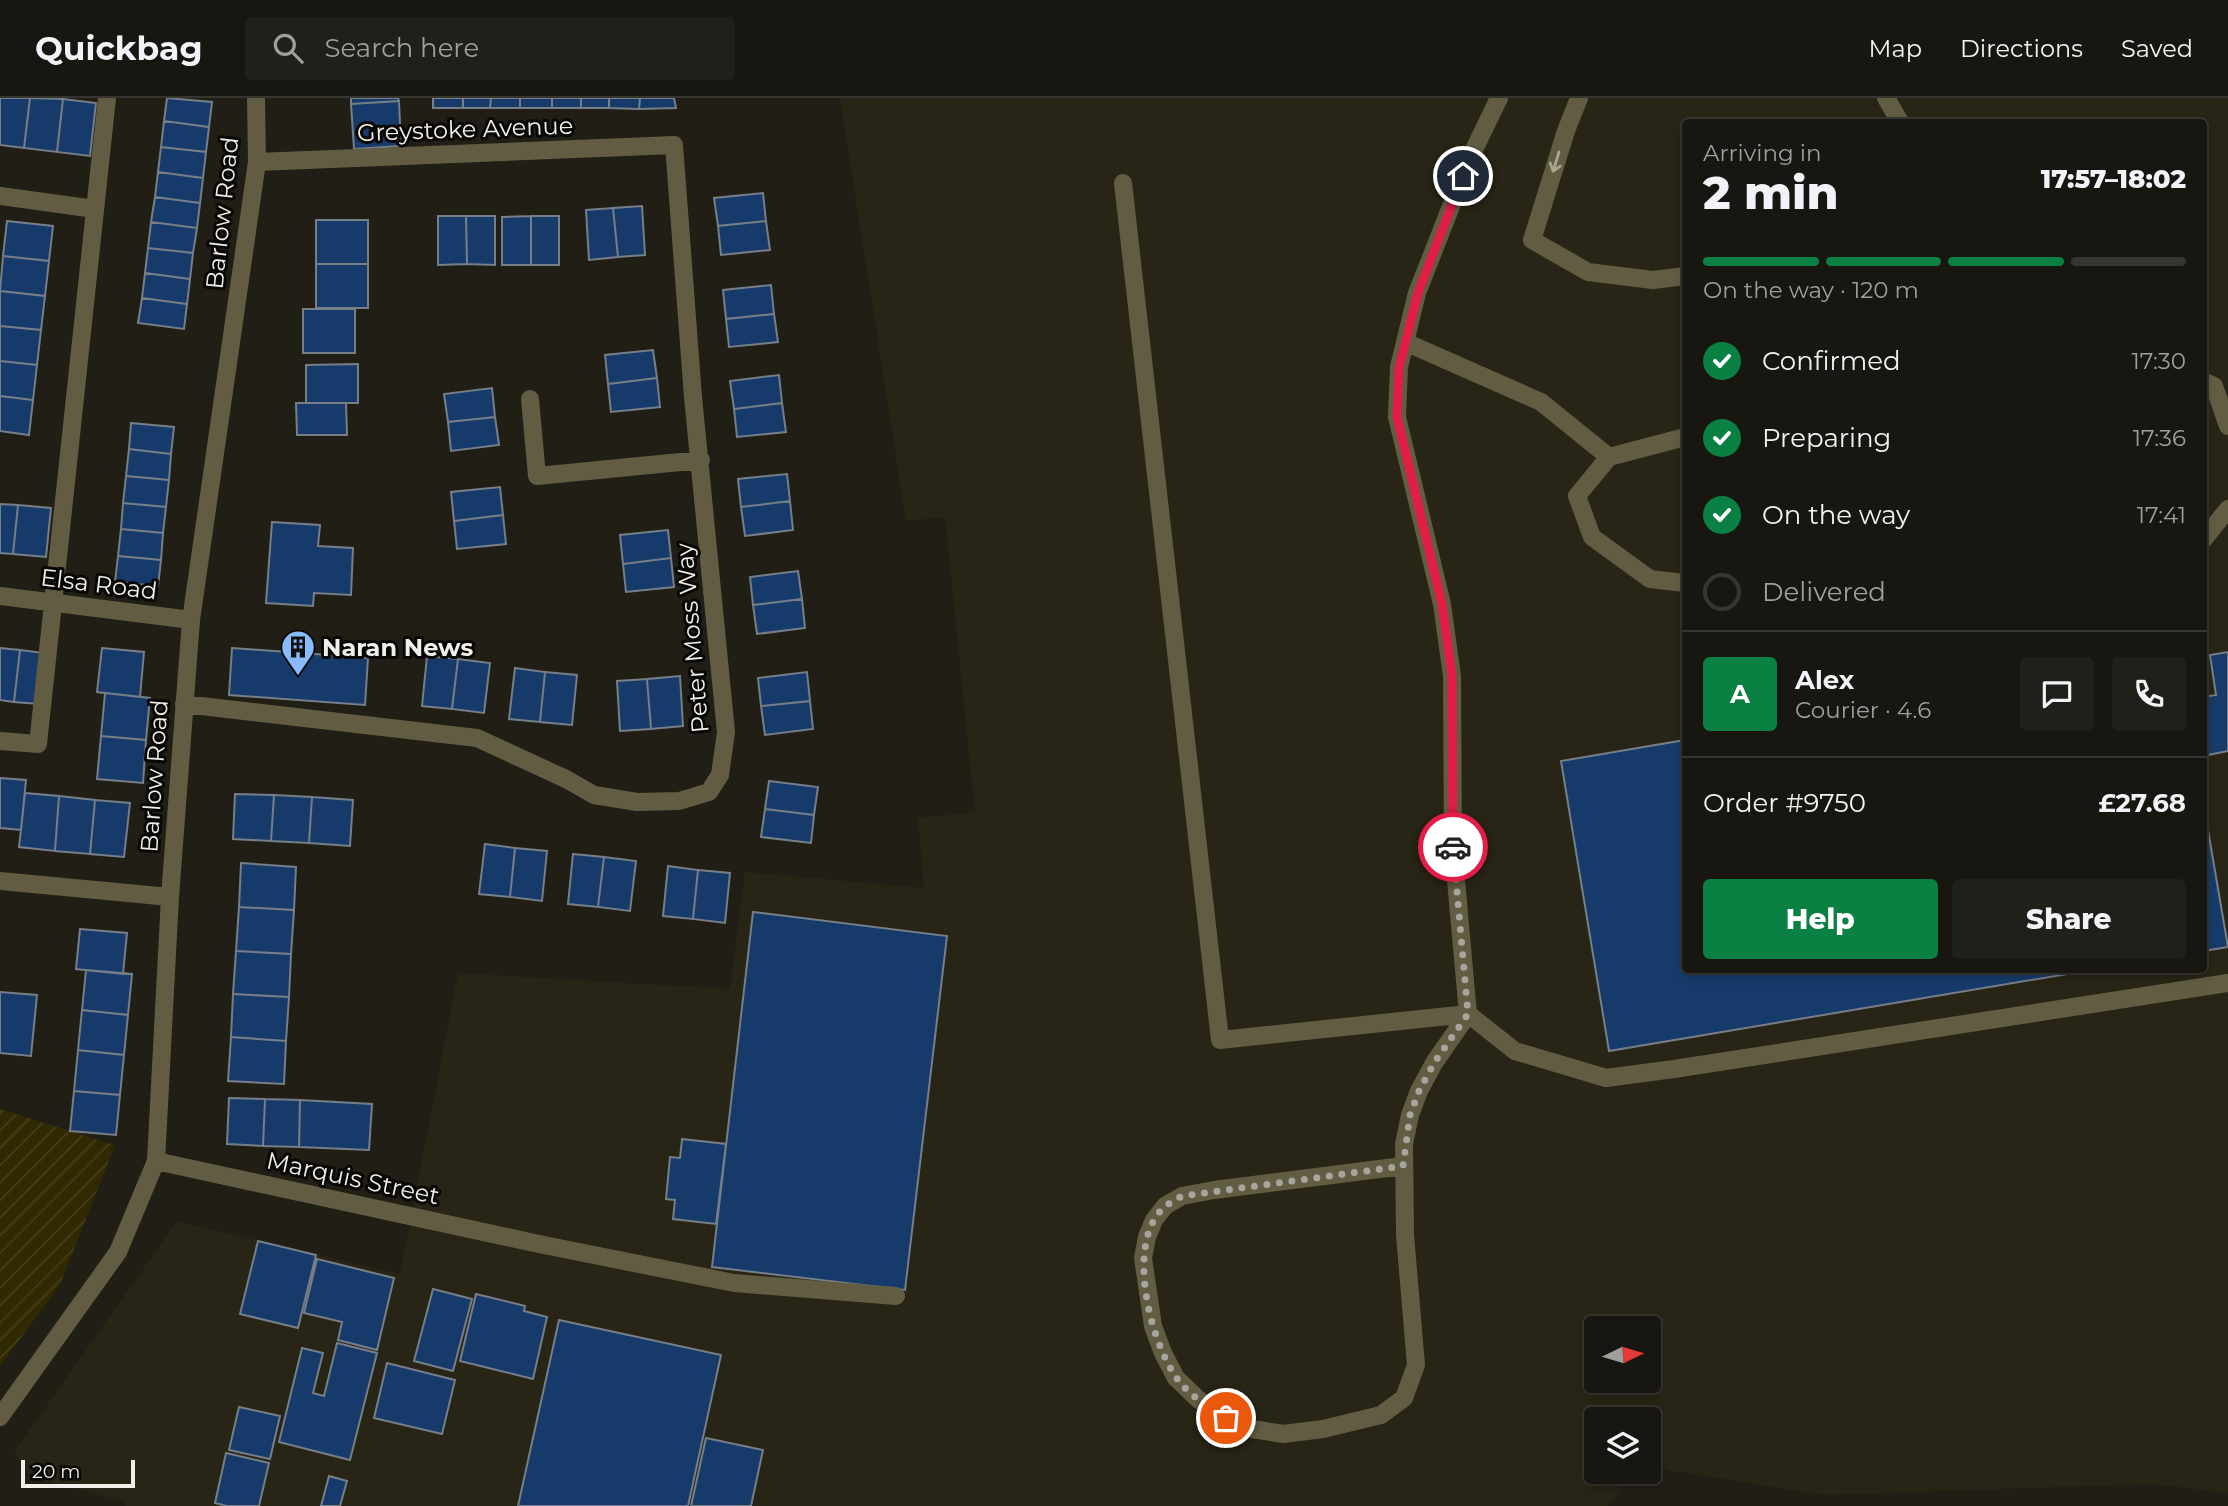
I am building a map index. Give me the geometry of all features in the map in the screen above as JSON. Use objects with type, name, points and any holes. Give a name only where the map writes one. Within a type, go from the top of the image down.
[{"type":"street","points":[[0,741],[38,744],[107,98]]},
{"type":"street","name":"Barlow Road","points":[[0,1418],[118,1252],[156,1161],[170,897],[191,620],[257,162],[256,98]]},
{"type":"street","points":[[1403,1166],[1214,1190],[1182,1196],[1165,1206],[1154,1220],[1143,1258],[1153,1326],[1176,1378],[1199,1400],[1226,1418],[1252,1429],[1283,1434],[1323,1429],[1381,1415],[1404,1398],[1416,1365],[1405,1235],[1403,1166],[1410,1115],[1434,1063],[1468,1014],[1453,847],[1452,676],[1442,604],[1397,417],[1399,368],[1418,293],[1448,211],[1499,98]]},
{"type":"street","points":[[1579,98],[1532,240],[1588,272],[1653,280],[1682,276]]},
{"type":"street","points":[[1886,98],[1898,119]]},
{"type":"street","name":"Greystoke Avenue","points":[[257,162],[674,145]]},
{"type":"street","name":"Peter Moss Way","points":[[184,704],[477,738],[566,779],[594,795],[637,802],[679,801],[709,792],[720,775],[726,732],[693,397],[674,145]]},
{"type":"street","points":[[1123,183],[1220,1040],[1468,1014],[1516,1051],[1606,1078],[2228,983]]},
{"type":"street","points":[[0,196],[95,209]]},
{"type":"street","points":[[1405,342],[1541,402],[1609,457]]},
{"type":"street","points":[[2207,383],[2214,386],[2228,426]]},
{"type":"street","points":[[530,399],[537,476],[701,460]]},
{"type":"street","points":[[1682,438],[1609,457],[1577,496],[1592,537],[1650,579],[1682,583]]},
{"type":"street","points":[[2207,535],[2228,509]]},
{"type":"street","name":"Elsa Road","points":[[0,596],[191,620]]},
{"type":"street","points":[[0,881],[170,897]]},
{"type":"street","name":"Marquis Street","points":[[156,1161],[539,1244],[734,1283],[896,1296]]},
{"type":"shaded area","points":[[840,98],[2228,98],[2228,1493],[2153,1484],[1824,1495],[1661,1469],[1661,1407],[1584,1407],[1584,1484],[1626,1484],[1608,1506],[125,1506],[123,1501],[30,1477],[14,1452],[177,1221],[400,1274],[458,973],[730,989],[745,872],[924,888],[918,818],[975,812],[945,517],[906,521]]},
{"type":"shaded area","points":[[0,1109],[115,1145],[60,1285],[0,1366]]},
{"type":"building","points":[[0,98],[30,98],[24,148],[0,145]]},
{"type":"building","points":[[30,98],[63,99],[57,152],[24,148]]},
{"type":"building","points":[[167,98],[212,102],[209,127],[164,121]]},
{"type":"building","points":[[351,98],[398,98],[399,101],[351,104]]},
{"type":"building","points":[[433,98],[463,98],[463,108],[433,108]]},
{"type":"building","points":[[463,98],[491,98],[490,108],[463,108]]},
{"type":"building","points":[[491,98],[520,98],[520,108],[490,108]]},
{"type":"building","points":[[520,98],[552,98],[552,108],[520,108]]},
{"type":"building","points":[[552,98],[581,98],[581,108],[552,108]]},
{"type":"building","points":[[581,98],[609,98],[609,108],[581,108]]},
{"type":"building","points":[[609,98],[640,98],[639,109],[609,108]]},
{"type":"building","points":[[640,98],[674,98],[676,108],[639,109]]},
{"type":"building","points":[[63,99],[96,103],[90,156],[57,152]]},
{"type":"building","points":[[399,101],[401,146],[354,149],[351,104]]},
{"type":"building","points":[[164,121],[209,127],[206,152],[161,147]]},
{"type":"building","points":[[161,147],[206,152],[203,178],[158,172]]},
{"type":"building","points":[[158,172],[203,178],[200,203],[155,197]]},
{"type":"building","points":[[763,193],[766,221],[718,226],[714,198]]},
{"type":"building","points":[[155,197],[200,203],[197,228],[151,222]]},
{"type":"building","points":[[642,206],[645,255],[618,257],[613,208]]},
{"type":"building","points":[[613,208],[618,257],[589,260],[586,210]]},
{"type":"building","points":[[438,216],[466,216],[467,264],[438,265]]},
{"type":"building","points":[[466,216],[495,216],[495,265],[467,264]]},
{"type":"building","points":[[531,216],[531,265],[502,265],[502,217]]},
{"type":"building","points":[[531,216],[559,216],[559,265],[531,265]]},
{"type":"building","points":[[316,220],[368,220],[368,264],[316,264]]},
{"type":"building","points":[[7,221],[53,226],[49,261],[3,256]]},
{"type":"building","points":[[766,221],[770,250],[721,255],[718,226]]},
{"type":"building","points":[[151,222],[197,228],[193,253],[148,248]]},
{"type":"building","points":[[148,248],[193,253],[190,279],[145,273]]},
{"type":"building","points":[[3,256],[49,261],[45,296],[0,291]]},
{"type":"building","points":[[316,264],[368,264],[368,308],[316,308]]},
{"type":"building","points":[[145,273],[190,279],[187,304],[142,298]]},
{"type":"building","points":[[771,285],[774,314],[726,319],[723,290]]},
{"type":"building","points":[[0,291],[45,296],[41,330],[0,326]]},
{"type":"building","points":[[142,298],[187,304],[184,329],[138,323]]},
{"type":"building","points":[[303,309],[355,309],[355,353],[303,353]]},
{"type":"building","points":[[774,314],[778,342],[729,347],[726,319]]},
{"type":"building","points":[[0,326],[41,330],[37,365],[0,361]]},
{"type":"building","points":[[653,350],[657,378],[608,384],[605,355]]},
{"type":"building","points":[[0,361],[37,365],[33,400],[0,396]]},
{"type":"building","points":[[358,364],[358,403],[306,403],[306,365]]},
{"type":"building","points":[[779,375],[782,403],[734,409],[730,381]]},
{"type":"building","points":[[657,378],[660,407],[611,412],[608,384]]},
{"type":"building","points":[[492,388],[495,417],[448,422],[444,394]]},
{"type":"building","points":[[0,396],[33,400],[29,435],[0,431]]},
{"type":"building","points":[[296,403],[346,403],[347,435],[297,435]]},
{"type":"building","points":[[782,403],[786,432],[737,437],[734,409]]},
{"type":"building","points":[[495,417],[499,445],[451,451],[448,422]]},
{"type":"building","points":[[131,423],[174,427],[171,454],[129,449]]},
{"type":"building","points":[[129,449],[171,454],[169,480],[126,476]]},
{"type":"building","points":[[787,474],[790,501],[741,507],[738,479]]},
{"type":"building","points":[[126,476],[169,480],[166,507],[123,503]]},
{"type":"building","points":[[500,487],[503,515],[454,521],[451,492]]},
{"type":"building","points":[[790,501],[793,530],[745,536],[741,507]]},
{"type":"building","points":[[123,503],[166,507],[163,533],[121,529]]},
{"type":"building","points":[[0,504],[18,505],[13,554],[0,553]]},
{"type":"building","points":[[18,505],[51,508],[46,557],[13,554]]},
{"type":"building","points":[[503,515],[506,544],[457,549],[454,521]]},
{"type":"building","points":[[272,522],[320,525],[318,546],[353,548],[351,595],[314,593],[313,606],[266,603]]},
{"type":"building","points":[[121,529],[163,533],[161,560],[118,556]]},
{"type":"building","points":[[668,530],[671,558],[623,564],[620,535]]},
{"type":"building","points":[[118,556],[161,560],[158,586],[115,582]]},
{"type":"building","points":[[671,558],[674,587],[626,592],[623,564]]},
{"type":"building","points":[[798,571],[802,599],[753,605],[750,577]]},
{"type":"building","points":[[802,599],[805,628],[757,634],[753,605]]},
{"type":"building","points":[[0,648],[20,650],[14,702],[0,700]]},
{"type":"building","points":[[102,648],[144,652],[140,697],[97,692]]},
{"type":"building","name":"Naran News","points":[[232,648],[368,658],[365,705],[229,695]]},
{"type":"building","points":[[20,650],[44,653],[39,704],[14,702]]},
{"type":"building","points":[[2228,652],[2228,751],[2207,755],[2207,696],[2216,695],[2210,655]]},
{"type":"building","points":[[427,656],[458,659],[452,709],[422,706]]},
{"type":"building","points":[[458,659],[490,663],[484,713],[452,709]]},
{"type":"building","points":[[515,668],[545,672],[540,722],[509,719]]},
{"type":"building","points":[[545,672],[577,675],[572,725],[540,722]]},
{"type":"building","points":[[807,672],[810,701],[761,706],[758,678]]},
{"type":"building","points":[[680,676],[683,726],[651,729],[647,679]]},
{"type":"building","points":[[647,679],[651,729],[620,731],[617,681]]},
{"type":"building","points":[[105,693],[150,698],[146,740],[101,736]]},
{"type":"building","points":[[810,701],[813,729],[765,735],[761,706]]},
{"type":"building","points":[[101,736],[146,740],[143,783],[97,779]]},
{"type":"building","points":[[1682,741],[1682,973],[2073,973],[1609,1051],[1561,761]]},
{"type":"building","points":[[0,778],[26,780],[21,830],[0,828]]},
{"type":"building","points":[[769,781],[818,787],[814,815],[765,809]]},
{"type":"building","points":[[25,793],[59,796],[55,851],[19,847]]},
{"type":"building","points":[[235,794],[274,795],[271,841],[233,839]]},
{"type":"building","points":[[274,795],[312,797],[309,843],[271,841]]},
{"type":"building","points":[[59,796],[95,800],[90,854],[55,851]]},
{"type":"building","points":[[312,797],[353,800],[350,846],[309,843]]},
{"type":"building","points":[[95,800],[130,803],[124,857],[90,854]]},
{"type":"building","points":[[765,809],[814,815],[811,843],[761,837]]},
{"type":"building","points":[[2207,824],[2228,947],[2207,950]]},
{"type":"building","points":[[485,844],[515,848],[510,897],[479,894]]},
{"type":"building","points":[[515,848],[547,851],[542,901],[510,897]]},
{"type":"building","points":[[573,854],[604,857],[598,907],[568,904]]},
{"type":"building","points":[[604,857],[636,861],[630,911],[598,907]]},
{"type":"building","points":[[241,863],[296,867],[294,910],[239,907]]},
{"type":"building","points":[[668,866],[698,870],[693,919],[663,916]]},
{"type":"building","points":[[698,870],[730,873],[725,923],[693,919]]},
{"type":"building","points":[[239,907],[294,910],[291,954],[236,951]]},
{"type":"building","points":[[753,912],[947,936],[905,1290],[712,1267]]},
{"type":"building","points":[[80,929],[127,933],[123,974],[76,969]]},
{"type":"building","points":[[236,951],[291,954],[289,997],[233,994]]},
{"type":"building","points":[[86,970],[132,974],[128,1015],[82,1010]]},
{"type":"building","points":[[0,992],[37,995],[31,1056],[0,1053]]},
{"type":"building","points":[[233,994],[289,997],[286,1041],[231,1037]]},
{"type":"building","points":[[82,1010],[128,1015],[124,1055],[78,1050]]},
{"type":"building","points":[[231,1037],[286,1041],[284,1084],[228,1081]]},
{"type":"building","points":[[78,1050],[124,1055],[120,1095],[74,1091]]},
{"type":"building","points":[[74,1091],[120,1095],[116,1135],[70,1131]]},
{"type":"building","points":[[229,1098],[265,1099],[263,1146],[227,1144]]},
{"type":"building","points":[[265,1099],[300,1100],[299,1147],[263,1146]]},
{"type":"building","points":[[300,1100],[372,1104],[369,1150],[299,1147]]},
{"type":"building","points":[[682,1139],[726,1144],[716,1224],[673,1219],[675,1200],[666,1199],[670,1157],[680,1158]]},
{"type":"building","points":[[258,1241],[316,1255],[298,1328],[240,1314]]},
{"type":"building","points":[[317,1259],[394,1278],[377,1350],[338,1340],[342,1322],[304,1313]]},
{"type":"building","points":[[433,1289],[472,1299],[453,1371],[414,1361]]},
{"type":"building","points":[[476,1294],[525,1306],[524,1311],[547,1317],[533,1379],[460,1361]]},
{"type":"building","points":[[559,1320],[721,1355],[688,1506],[518,1506]]},
{"type":"building","points":[[337,1343],[377,1353],[350,1460],[279,1442],[302,1348],[323,1353],[313,1393],[324,1396]]},
{"type":"building","points":[[387,1363],[455,1380],[442,1434],[374,1418]]},
{"type":"building","points":[[239,1407],[280,1416],[270,1459],[229,1450]]},
{"type":"building","points":[[706,1438],[763,1450],[751,1506],[691,1506]]},
{"type":"building","points":[[226,1453],[269,1463],[259,1506],[227,1506],[215,1503]]},
{"type":"building","points":[[329,1476],[347,1481],[340,1506],[321,1506]]},
{"type":"way so far","points":[[1226,1418],[1199,1400],[1176,1378],[1163,1353],[1153,1326],[1146,1286],[1143,1258],[1147,1237],[1154,1220],[1165,1206],[1182,1196],[1403,1166],[1410,1115],[1419,1091],[1434,1063],[1468,1014],[1453,847]]},
{"type":"place","name":"Naran News","points":[[298,677]]},
{"type":"route","points":[[1453,847],[1452,676],[1442,604],[1397,417],[1399,368],[1418,293],[1463,176]]}]
